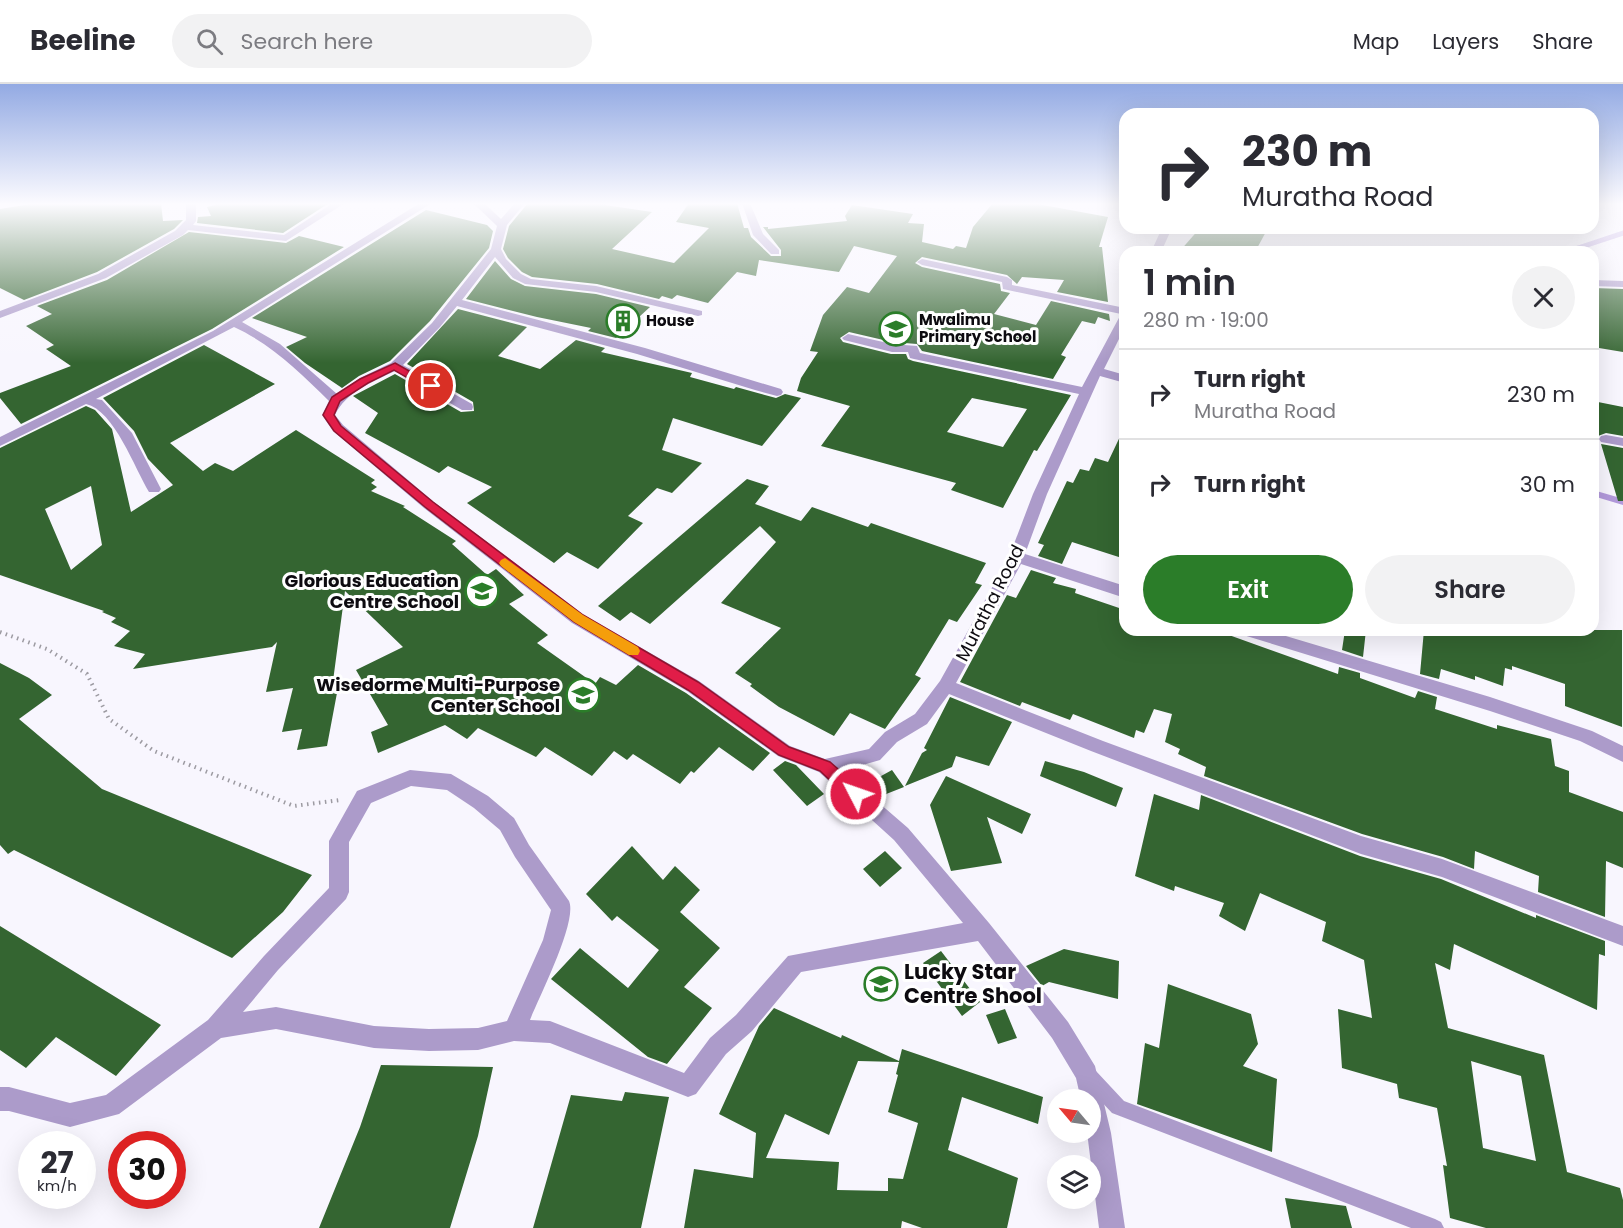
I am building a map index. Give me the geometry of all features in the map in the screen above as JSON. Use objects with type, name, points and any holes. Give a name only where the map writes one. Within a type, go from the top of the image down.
[{"type":"street","points":[[0,315],[102,276],[139,256]]},
{"type":"street","points":[[0,442],[234,323],[341,256]]},
{"type":"street","points":[[490,256],[436,325],[395,366],[364,381],[336,399],[328,415],[338,428],[429,504],[578,619],[693,686],[784,751],[825,767],[902,834],[982,930],[1060,1030],[1088,1074],[1112,1228]]},
{"type":"street","points":[[499,256],[517,276],[529,282],[596,289],[698,313]]},
{"type":"street","points":[[922,262],[1007,280],[1007,287],[1119,319]]},
{"type":"street","points":[[1599,283],[1623,284]]},
{"type":"street","points":[[454,301],[492,314],[642,352],[733,381],[777,392]]},
{"type":"street","points":[[234,323],[257,333],[305,370],[336,399]]},
{"type":"street","name":"Muratha Road","points":[[825,767],[874,755],[891,737],[921,719],[946,686],[1017,557],[1040,494],[1096,371],[1119,329]]},
{"type":"street","points":[[848,338],[892,348],[913,349],[914,355],[1086,392]]},
{"type":"street","points":[[395,366],[467,407]]},
{"type":"street","points":[[1096,371],[1119,377]]},
{"type":"street","points":[[85,400],[99,403],[125,433],[153,489]]},
{"type":"street","points":[[1606,439],[1623,442]]},
{"type":"street","points":[[1017,557],[1119,590]]},
{"type":"street","points":[[1266,636],[1586,736],[1623,754]]},
{"type":"street","points":[[946,686],[1097,746],[1361,844],[1442,868],[1623,936]]},
{"type":"street","points":[[0,1099],[9,1099],[70,1115],[111,1106],[216,1028],[271,963],[339,892],[339,841],[364,797],[410,778],[451,782],[481,802],[507,824],[522,851],[562,908],[553,941],[514,1030]]},
{"type":"street","points":[[216,1028],[276,1018],[374,1037],[429,1041],[478,1039],[514,1030],[550,1032],[688,1086],[718,1046],[744,1023],[795,963],[982,930]]},
{"type":"lane","points":[[1088,1074],[1118,1107],[1435,1228]]},
{"type":"path","points":[[0,632],[47,649],[87,674],[109,719],[154,751],[294,806],[364,797]]},
{"type":"building","points":[[0,256],[125,256],[97,272],[24,300],[0,288]]},
{"type":"building","points":[[147,256],[329,256],[212,329],[21,424],[0,398],[0,393],[71,366],[46,349],[54,345],[26,326],[52,314],[37,306],[107,280]]},
{"type":"building","points":[[351,256],[482,256],[430,321],[390,361],[359,376],[342,388],[286,347],[307,337],[252,318]]},
{"type":"building","points":[[507,256],[645,256],[674,263],[681,256],[848,256],[839,272],[759,260],[756,276],[737,272],[708,303],[677,295],[672,299],[662,296],[659,299],[597,284],[532,277],[522,272]]},
{"type":"building","points":[[897,256],[1103,256],[1108,302],[1057,292],[1064,280],[1022,277],[1017,284],[1007,275],[922,257],[915,263],[922,267],[1000,284],[1001,291],[1010,293],[994,314],[1036,325],[1051,301],[1109,314],[1110,321],[1098,317],[1095,324],[1082,321],[1061,355],[1066,357],[1053,379],[922,351],[917,344],[892,342],[849,332],[840,338],[843,342],[891,354],[906,354],[908,359],[913,361],[1071,395],[1037,451],[1034,450],[1003,508],[951,490],[956,483],[821,446],[850,406],[797,391],[801,378],[818,352],[810,351],[823,315],[847,287],[869,293]],"holes":[[[972,398],[1027,409],[1003,447],[947,432]]]},
{"type":"building","points":[[495,261],[511,279],[525,286],[596,294],[650,307],[616,338],[588,331],[591,328],[466,299]]},
{"type":"building","points":[[1599,288],[1623,289],[1623,352],[1599,348]]},
{"type":"building","points":[[458,309],[527,327],[498,356],[540,369],[576,340],[605,348],[601,352],[692,373],[690,377],[734,389],[736,387],[776,398],[785,394],[801,398],[762,446],[673,418],[662,450],[702,463],[672,493],[657,488],[628,516],[643,523],[598,569],[567,552],[554,563],[467,503],[492,487],[448,466],[439,473],[365,433],[378,413],[353,396],[395,374],[461,412],[474,411],[473,402],[407,364]]},
{"type":"building","points":[[204,345],[275,384],[170,443],[203,471],[215,463],[233,471],[296,430],[375,480],[371,483],[377,487],[371,491],[405,506],[403,507],[456,541],[452,544],[487,575],[496,569],[524,595],[509,604],[548,635],[537,643],[595,684],[600,677],[616,685],[638,665],[686,693],[770,753],[753,771],[719,747],[694,773],[691,771],[680,784],[633,754],[627,760],[614,751],[592,776],[545,747],[536,757],[478,728],[467,739],[445,725],[378,753],[371,732],[388,725],[356,670],[403,647],[345,591],[333,681],[340,677],[327,746],[297,750],[302,729],[282,732],[293,688],[266,692],[277,642],[272,647],[133,669],[145,654],[114,646],[130,631],[111,622],[116,618],[102,612],[104,611],[0,575],[0,448],[86,406],[95,410],[112,429],[131,512],[173,485],[148,459],[134,431],[103,398]],"holes":[[[91,486],[102,545],[71,570],[45,509]]]},
{"type":"building","points":[[1599,402],[1623,407],[1623,436],[1606,433],[1599,436]]},
{"type":"building","points":[[1119,439],[1119,557],[1072,542],[1062,564],[1038,556],[1044,545],[1038,543],[1067,481],[1073,483],[1080,469],[1089,471],[1095,458],[1108,462]]},
{"type":"building","points":[[1601,444],[1623,448],[1623,501],[1618,501]]},
{"type":"building","points":[[747,479],[769,486],[755,504],[801,521],[812,507],[868,527],[871,523],[986,563],[975,583],[982,585],[957,622],[949,619],[915,675],[921,678],[885,729],[850,713],[834,736],[779,707],[735,673],[781,628],[721,603],[776,542],[760,526],[650,624],[631,612],[620,621],[598,606]]},
{"type":"building","points":[[1031,570],[1056,578],[1053,583],[1076,589],[1075,593],[1119,608],[1119,636],[1232,636],[1338,674],[1339,667],[1360,673],[1360,678],[1415,698],[1418,691],[1437,697],[1435,709],[1497,729],[1497,725],[1551,739],[1555,766],[1569,771],[1569,792],[1623,812],[1623,868],[1606,861],[1605,917],[1538,892],[1539,876],[1475,851],[1474,869],[1443,857],[1362,834],[1204,776],[1206,767],[1178,754],[1180,749],[1165,742],[1172,714],[1154,709],[1144,733],[1136,730],[1134,738],[1073,714],[1070,720],[1022,702],[1020,706],[960,682],[1007,595],[1016,598]]},
{"type":"building","points":[[1599,630],[1622,630],[1622,727],[1565,706],[1565,684],[1512,666],[1512,670],[1505,668],[1503,686],[1475,676],[1475,680],[1441,669],[1439,679],[1420,674],[1423,636],[1599,636]]},
{"type":"building","points":[[1344,636],[1365,636],[1363,657],[1342,650]]},
{"type":"building","points":[[0,663],[29,678],[52,695],[19,719],[102,789],[312,875],[283,912],[232,958],[14,850],[8,854],[0,845]]},
{"type":"building","points":[[950,697],[1012,722],[989,766],[956,756],[952,767],[905,786],[922,753],[927,750],[924,748]]},
{"type":"building","points":[[785,761],[796,765],[824,794],[807,806],[773,770]]},
{"type":"building","points":[[1045,761],[1084,772],[1123,788],[1116,807],[1040,776]]},
{"type":"building","points":[[892,770],[904,787],[876,798],[863,786]]},
{"type":"building","points":[[946,776],[1031,814],[1022,834],[987,817],[1002,863],[951,871],[930,805]]},
{"type":"building","points":[[1154,794],[1199,810],[1201,795],[1360,856],[1441,879],[1536,918],[1536,915],[1605,941],[1605,956],[1599,954],[1597,1010],[1454,944],[1450,970],[1435,963],[1448,1028],[1544,1055],[1567,1172],[1620,1188],[1623,1200],[1623,1228],[1486,1228],[1450,1218],[1443,1165],[1447,1166],[1437,1108],[1399,1098],[1397,1084],[1342,1068],[1338,1009],[1372,1018],[1364,960],[1322,941],[1326,922],[1260,893],[1245,931],[1219,916],[1224,903],[1175,886],[1174,891],[1135,876]],"holes":[[[1471,1061],[1521,1076],[1536,1161],[1483,1148]]]},
{"type":"building","points":[[632,846],[663,880],[675,866],[700,890],[680,912],[720,948],[684,987],[712,1008],[667,1064],[648,1057],[551,979],[580,948],[628,988],[659,950],[617,916],[612,921],[586,894]]},
{"type":"building","points":[[885,851],[902,868],[880,887],[863,869]]},
{"type":"building","points":[[0,926],[161,1025],[116,1076],[56,1037],[26,1068],[0,1050]]},
{"type":"building","points":[[1064,949],[1119,961],[1118,999],[1049,982],[1042,986],[1026,966]]},
{"type":"building","points":[[941,951],[980,1002],[962,1016],[923,963]]},
{"type":"building","points":[[1168,984],[1251,1014],[1258,1044],[1243,1066],[1277,1079],[1272,1152],[1137,1104],[1145,1043],[1159,1048]]},
{"type":"building","points":[[774,1008],[899,1061],[902,1049],[1043,1097],[1038,1124],[962,1097],[948,1150],[1018,1178],[1007,1228],[922,1228],[902,1221],[901,1228],[684,1228],[694,1169],[753,1178],[756,1133],[719,1114],[759,1026]],"holes":[[[858,1061],[899,1062],[896,1074],[898,1075],[888,1112],[918,1123],[903,1179],[888,1178],[888,1191],[837,1190],[839,1162],[766,1158],[785,1114],[829,1135]]]},
{"type":"building","points":[[1005,1009],[1017,1038],[998,1044],[986,1015]]},
{"type":"building","points":[[381,1065],[493,1067],[478,1136],[450,1228],[319,1228],[360,1127]]},
{"type":"building","points":[[625,1092],[669,1097],[641,1228],[533,1228],[571,1095],[622,1101]]},
{"type":"building","points":[[1285,1198],[1346,1206],[1352,1228],[1291,1228]]},
{"type":"waterway","points":[[1599,495],[1623,502]]},
{"type":"slow traffic","points":[[505,563],[578,619],[634,651]]},
{"type":"place","name":"House","points":[[623,321]]},
{"type":"place","name":"Mwalimu Primary School","points":[[896,329]]},
{"type":"place","name":"Glorious Education Centre School","points":[[482,591]]},
{"type":"place","name":"Wisedorme Multi-Purpose Center School","points":[[583,695]]},
{"type":"place","name":"Lucky Star Centre Shool","points":[[881,984]]},
{"type":"route","points":[[431,386],[395,366],[364,381],[336,399],[328,415],[338,428],[429,504],[578,619],[693,686],[784,751],[825,767],[856,794]]}]
